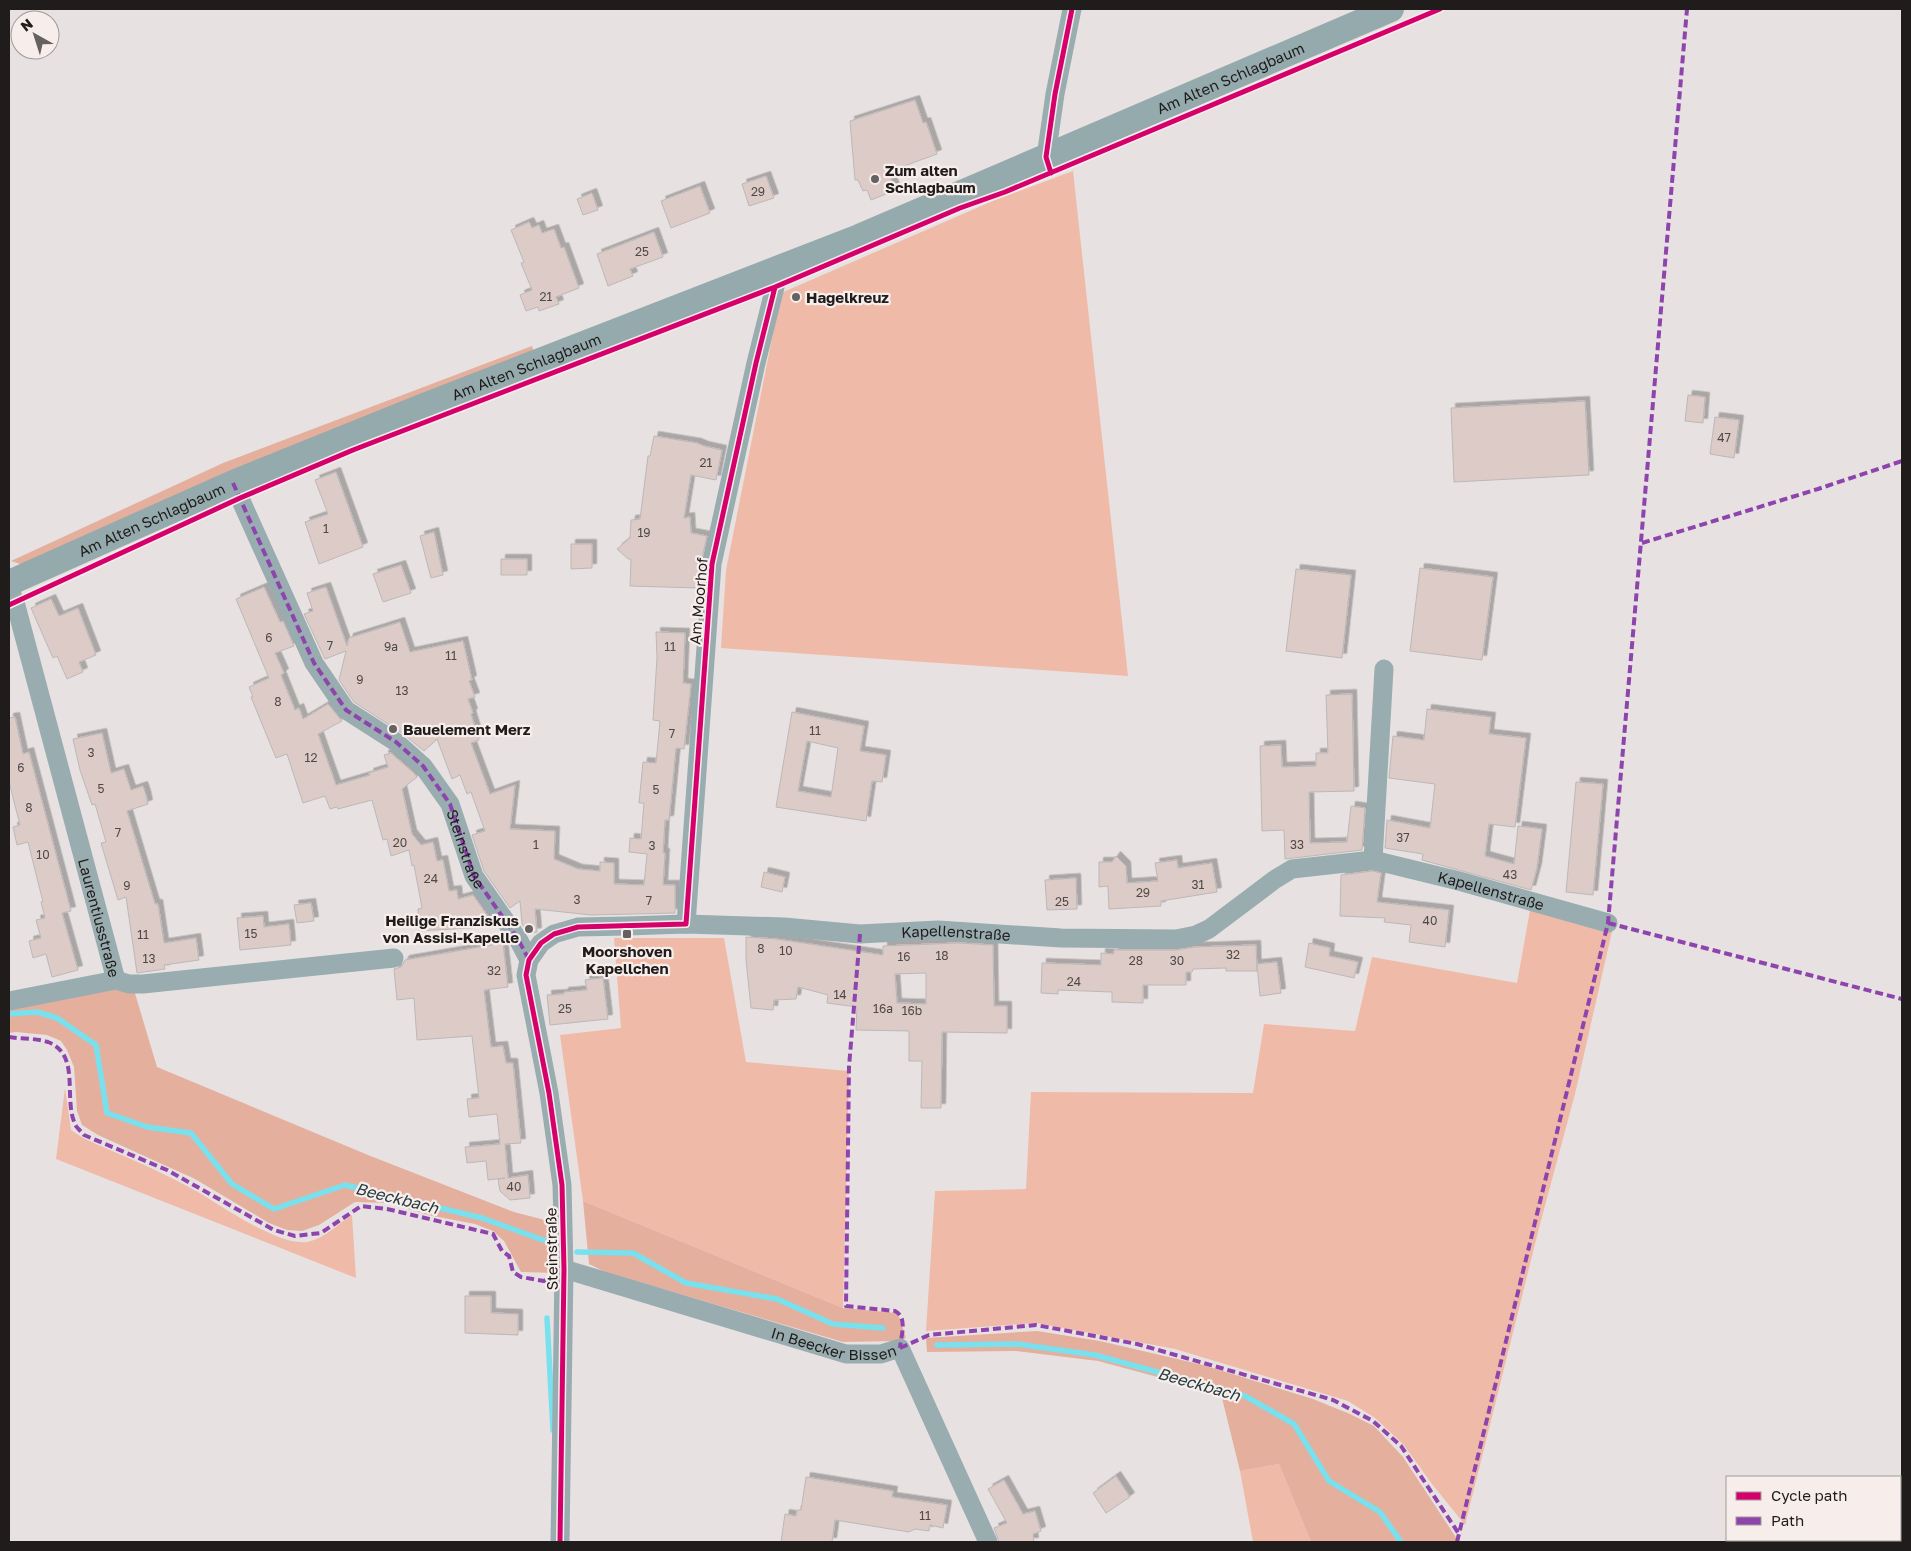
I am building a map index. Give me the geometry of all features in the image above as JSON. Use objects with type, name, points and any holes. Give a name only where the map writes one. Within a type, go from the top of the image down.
[{"type":"main road","name":"Am Alten Schlagbaum","points":[[9,583],[234,483],[419,408],[868,233],[1391,9]]},
{"type":"street","points":[[1046,157],[1055,94],[1072,9]]},
{"type":"street","name":"Am Moorhof","points":[[686,924],[712,564],[756,363],[775,287],[775,270]]},
{"type":"street","name":"Steinstraße","points":[[234,483],[314,663],[346,710],[396,742],[423,766],[450,804],[474,876],[518,940],[529,960],[526,975],[549,1093],[562,1185],[564,1269],[560,1542]]},
{"type":"street","name":"Laurentiusstraße","points":[[9,588],[15,602],[116,980],[129,984],[143,984],[394,958]]},
{"type":"street","points":[[1373,860],[1384,670]]},
{"type":"street","name":"Kapellenstraße","points":[[529,960],[541,943],[554,934],[578,927],[686,924],[784,927],[860,934],[938,930],[1061,938],[1176,939],[1196,935],[1209,929],[1274,880],[1292,869],[1373,860],[1459,881],[1608,923]]},
{"type":"street","points":[[9,1001],[116,980]]},
{"type":"street","name":"In Beecker Bissen","points":[[564,1269],[846,1354],[881,1354],[900,1348],[988,1542]]},
{"type":"shaded area","points":[[1073,171],[1128,676],[721,648],[726,570],[781,293],[995,200]]},
{"type":"shaded area","points":[[532,346],[535,355],[23,565],[11,561],[223,463]]},
{"type":"shaded area","points":[[1530,910],[1613,927],[1575,1094],[1539,1228],[1465,1525],[1403,1444],[1375,1418],[1348,1401],[1175,1349],[1037,1323],[926,1331],[935,1191],[1026,1189],[1031,1092],[1253,1093],[1264,1024],[1355,1031],[1372,957],[1517,983]]},
{"type":"shaded area","points":[[614,938],[724,938],[746,1062],[849,1071],[843,1308],[583,1201],[560,1035],[621,1028]]},
{"type":"shaded area","points":[[88,989],[134,990],[157,1067],[368,1155],[514,1212],[568,1226],[555,1273],[521,1272],[504,1241],[493,1231],[475,1224],[428,1215],[388,1203],[355,1202],[319,1225],[302,1231],[287,1230],[269,1223],[195,1179],[98,1135],[82,1125],[77,1111],[74,1067],[61,1041],[47,1035],[9,1033],[9,1006]]},
{"type":"shaded area","points":[[65,1088],[71,1130],[83,1138],[174,1179],[263,1230],[279,1237],[307,1242],[325,1235],[352,1215],[356,1278],[56,1159]]},
{"type":"shaded area","points":[[583,1201],[843,1308],[896,1313],[906,1338],[894,1341],[843,1342],[605,1272],[589,1264]]},
{"type":"shaded area","points":[[1037,1331],[1100,1341],[1203,1365],[1313,1399],[1374,1426],[1403,1457],[1459,1542],[1311,1542],[1279,1464],[1240,1471],[1221,1394],[1098,1361],[1015,1351],[927,1352],[926,1338]]},
{"type":"shaded area","points":[[1279,1464],[1311,1542],[1253,1542],[1240,1471]]},
{"type":"building","points":[[915,100],[923,123],[926,122],[937,154],[888,172],[896,190],[871,200],[867,190],[863,191],[858,180],[855,180],[850,121]]},
{"type":"building","points":[[766,176],[774,198],[749,206],[742,184]]},
{"type":"building","points":[[700,186],[710,213],[671,228],[661,201]]},
{"type":"building","points":[[592,193],[598,210],[583,215],[577,199]]},
{"type":"building","points":[[529,222],[532,228],[539,225],[542,233],[554,229],[561,248],[564,247],[579,288],[556,297],[559,304],[539,311],[538,307],[526,311],[520,295],[532,290],[521,263],[524,262],[511,230]]},
{"type":"building","points":[[654,232],[663,257],[630,269],[633,276],[608,286],[597,254]]},
{"type":"building","points":[[1688,395],[1705,397],[1703,423],[1685,421]]},
{"type":"building","points":[[1585,401],[1589,475],[1454,482],[1451,408]]},
{"type":"building","points":[[1715,417],[1739,420],[1734,458],[1710,454]]},
{"type":"building","points":[[654,436],[697,443],[722,450],[716,480],[691,475],[684,518],[690,517],[691,533],[707,536],[701,563],[699,588],[630,586],[631,559],[628,559],[617,549],[630,538],[631,520],[640,519],[648,456],[650,456]]},
{"type":"building","points":[[336,472],[363,547],[319,564],[305,522],[328,514],[315,480]]},
{"type":"building","points":[[434,532],[443,575],[431,578],[420,536]]},
{"type":"building","points":[[571,544],[592,544],[592,568],[571,569]]},
{"type":"building","points":[[501,559],[527,559],[527,575],[501,575]]},
{"type":"building","points":[[401,565],[411,593],[383,602],[373,574]]},
{"type":"building","points":[[1420,568],[1493,577],[1482,660],[1410,651]]},
{"type":"building","points":[[1296,569],[1351,575],[1342,658],[1286,651]]},
{"type":"building","points":[[264,587],[280,622],[283,621],[294,646],[275,653],[284,673],[281,675],[295,710],[299,708],[303,719],[328,704],[342,721],[318,734],[336,785],[370,775],[369,773],[388,767],[384,755],[391,753],[415,774],[417,777],[402,789],[412,834],[421,845],[433,842],[437,861],[443,860],[449,891],[457,890],[458,899],[473,895],[492,922],[486,927],[419,931],[418,909],[422,908],[414,865],[412,866],[409,850],[391,856],[387,839],[383,840],[372,800],[338,809],[337,807],[330,809],[325,796],[303,803],[287,754],[276,758],[251,697],[253,697],[249,687],[269,678],[236,599]]},
{"type":"building","points":[[326,587],[347,646],[349,638],[400,622],[410,652],[463,641],[472,680],[469,681],[475,697],[468,699],[479,740],[471,743],[490,794],[515,785],[510,829],[555,831],[554,859],[578,869],[600,871],[600,862],[614,863],[614,884],[644,885],[647,854],[629,852],[630,838],[641,839],[644,803],[639,803],[643,762],[656,763],[660,721],[653,720],[657,658],[656,632],[685,633],[683,683],[691,684],[684,749],[676,748],[669,820],[665,820],[663,853],[665,853],[663,885],[675,885],[675,913],[591,915],[535,909],[537,932],[528,934],[522,924],[520,901],[510,908],[484,871],[472,835],[485,831],[471,792],[467,794],[460,775],[452,779],[437,739],[424,751],[402,733],[354,702],[339,680],[346,651],[325,659],[304,614],[313,611],[307,593]]},
{"type":"building","points":[[51,599],[59,616],[78,608],[96,655],[79,662],[83,672],[67,679],[57,656],[53,658],[31,608]]},
{"type":"building","points":[[1352,694],[1354,791],[1309,792],[1310,843],[1347,842],[1351,806],[1365,808],[1362,850],[1285,859],[1284,830],[1262,831],[1260,746],[1281,745],[1282,767],[1316,766],[1316,753],[1328,753],[1326,695]]},
{"type":"building","points":[[1427,709],[1491,717],[1489,734],[1526,738],[1515,827],[1489,824],[1485,856],[1514,864],[1518,826],[1542,829],[1537,868],[1531,890],[1422,860],[1423,854],[1385,848],[1387,820],[1430,828],[1435,784],[1389,778],[1393,736],[1424,740]]},
{"type":"building","points":[[792,712],[864,726],[860,751],[886,755],[882,782],[872,781],[866,821],[776,807]],"holes":[[[807,741],[838,748],[831,797],[798,791]]]},
{"type":"building","points":[[15,717],[23,754],[29,752],[71,911],[62,913],[78,970],[52,977],[46,954],[33,958],[29,941],[41,938],[36,920],[45,918],[41,902],[43,901],[28,842],[17,845],[13,827],[20,825],[9,782],[9,718]]},
{"type":"building","points":[[102,733],[111,773],[124,769],[131,790],[143,786],[146,795],[148,804],[127,811],[155,904],[158,904],[164,943],[196,938],[199,960],[164,965],[165,969],[137,973],[126,897],[118,900],[101,843],[106,842],[95,804],[92,805],[80,770],[73,739]]},
{"type":"building","points":[[1576,782],[1603,784],[1593,895],[1566,892]]},
{"type":"building","points":[[1116,856],[1126,866],[1127,883],[1158,881],[1155,863],[1177,860],[1178,868],[1212,863],[1217,892],[1161,901],[1161,906],[1109,909],[1108,886],[1099,887],[1099,862],[1112,862]]},
{"type":"building","points":[[1372,871],[1381,873],[1377,902],[1449,910],[1445,947],[1409,942],[1411,925],[1384,922],[1385,918],[1340,916],[1341,875]]},
{"type":"building","points":[[764,872],[785,877],[782,892],[761,887]]},
{"type":"building","points":[[1076,878],[1077,909],[1047,910],[1045,880]]},
{"type":"building","points":[[311,903],[314,921],[297,923],[294,905]]},
{"type":"building","points":[[263,916],[264,927],[289,924],[291,945],[240,950],[237,918]]},
{"type":"building","points":[[746,937],[776,939],[883,955],[883,946],[958,943],[993,945],[994,1006],[1007,1006],[1007,1033],[942,1032],[941,1108],[921,1108],[922,1061],[909,1061],[909,1031],[856,1030],[857,1007],[827,1003],[828,995],[798,987],[796,999],[774,1000],[773,1010],[751,1008],[746,960]],"holes":[[[926,973],[926,1004],[897,1003],[895,974]]]},
{"type":"building","points":[[503,943],[508,987],[484,990],[491,1047],[503,1046],[506,1063],[513,1063],[521,1143],[505,1144],[508,1178],[528,1175],[530,1198],[510,1200],[500,1191],[498,1179],[505,1178],[488,1180],[486,1161],[467,1163],[465,1147],[500,1144],[497,1114],[469,1117],[467,1099],[479,1098],[472,1036],[417,1040],[414,998],[397,1000],[394,969],[401,967],[405,960]]},
{"type":"building","points":[[1309,943],[1330,948],[1329,956],[1358,962],[1354,978],[1305,967]]},
{"type":"building","points":[[1256,945],[1257,971],[1226,971],[1226,968],[1193,969],[1192,972],[1186,972],[1186,985],[1143,985],[1143,1003],[1112,1002],[1112,992],[1058,990],[1058,994],[1041,993],[1042,963],[1101,965],[1101,953],[1114,954],[1114,950],[1176,950],[1195,947]]},
{"type":"building","points":[[1277,962],[1281,993],[1260,996],[1257,964]]},
{"type":"building","points":[[603,978],[608,1019],[550,1025],[547,995],[587,990],[585,980]]},
{"type":"building","points":[[465,1296],[491,1296],[491,1313],[518,1314],[518,1335],[465,1333]]},
{"type":"building","points":[[1116,1476],[1130,1497],[1106,1513],[1093,1493]]},
{"type":"building","points":[[806,1477],[893,1491],[892,1497],[947,1505],[943,1528],[930,1525],[929,1531],[915,1529],[909,1532],[835,1520],[832,1542],[781,1542],[785,1514],[796,1516],[797,1510],[801,1510]]},
{"type":"building","points":[[1004,1480],[1023,1514],[1035,1511],[1041,1531],[1033,1534],[1034,1542],[999,1542],[994,1528],[1007,1523],[988,1489]]},
{"type":"waterway","name":"Beeckbach","points":[[9,1014],[37,1012],[57,1018],[96,1045],[107,1113],[147,1127],[191,1133],[232,1184],[274,1209],[345,1185],[482,1218],[554,1244]]},
{"type":"waterway","points":[[550,1243],[553,1260]]},
{"type":"waterway","name":"Beeckbach","points":[[577,1252],[633,1253],[686,1283],[777,1299],[833,1324],[883,1328]]},
{"type":"waterway","points":[[547,1318],[553,1430]]},
{"type":"waterway","name":"Beeckbach","points":[[937,1345],[1017,1344],[1095,1355],[1245,1396],[1294,1424],[1329,1481],[1380,1512],[1401,1542]]},
{"type":"marked path","points":[[1457,1542],[1608,923],[1687,9]]},
{"type":"marked path","points":[[1642,543],[1902,461]]},
{"type":"marked path","points":[[233,483],[314,663],[346,710],[396,742],[423,766],[450,804],[474,876],[518,939],[529,960]]},
{"type":"marked path","points":[[1608,923],[1902,999]]},
{"type":"marked path","points":[[860,934],[849,1067],[846,1306],[895,1311],[899,1314],[903,1322],[900,1348]]},
{"type":"marked path","points":[[9,1037],[48,1042],[58,1048],[65,1057],[70,1079],[72,1115],[76,1126],[84,1135],[167,1170],[274,1230],[295,1236],[321,1233],[361,1206],[387,1209],[493,1234],[502,1251],[509,1256],[513,1272],[521,1277],[544,1281],[564,1269]]},
{"type":"marked path","points":[[900,1348],[929,1335],[1036,1325],[1137,1344],[1333,1400],[1373,1421],[1401,1446],[1459,1534]]},
{"type":"cycle path","points":[[1051,173],[1046,157],[1055,94],[1072,9]]},
{"type":"cycle path","points":[[9,605],[240,498],[353,450],[775,287],[960,208],[1005,192],[1440,9]]},
{"type":"cycle path","points":[[560,1542],[564,1269],[562,1185],[549,1093],[526,975],[529,960],[541,943],[554,934],[578,927],[686,924],[712,564],[756,363],[775,287]]},
{"type":"place","name":"Zum alten Schlagbaum","points":[[875,179]]},
{"type":"place","name":"Hagelkreuz","points":[[796,297]]},
{"type":"place","name":"Bauelement Merz","points":[[393,729]]},
{"type":"place","name":"Heilige Franziskus von Assisi-Kapelle","points":[[529,929]]},
{"type":"place","name":"Moorshoven Kapellchen","points":[[627,934]]}]
